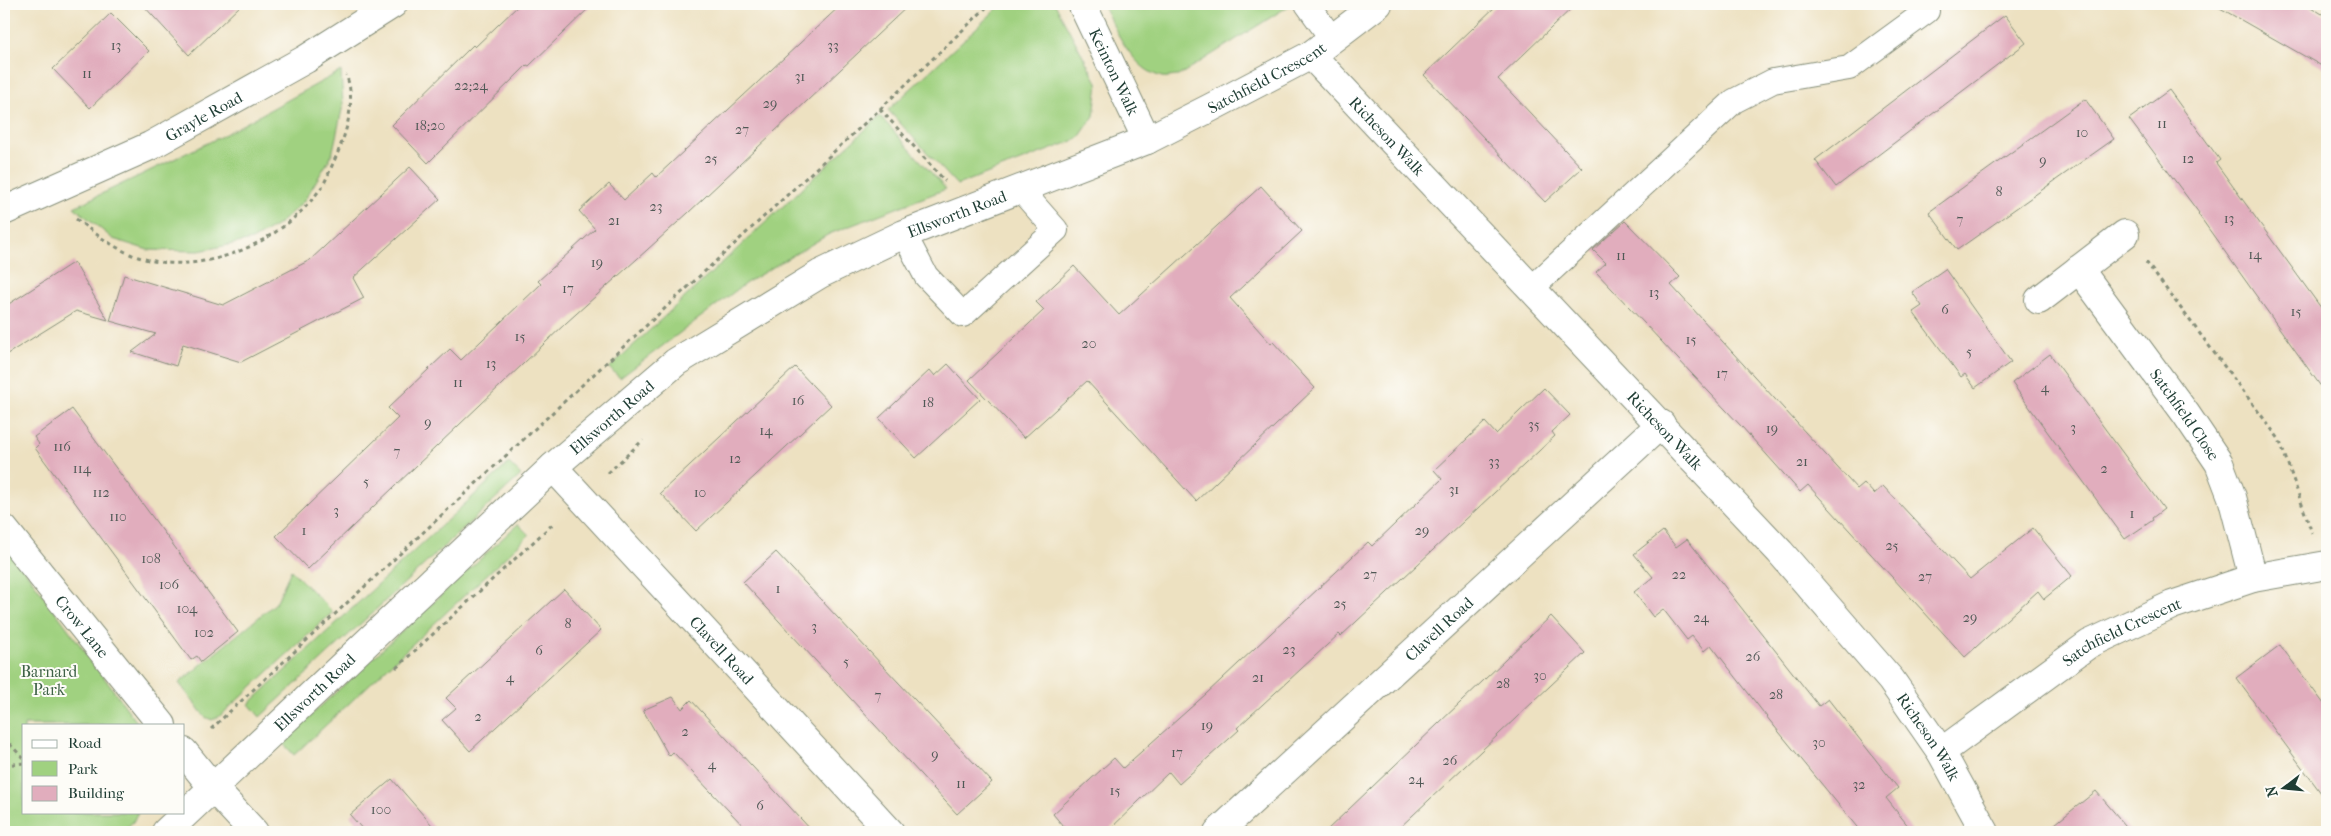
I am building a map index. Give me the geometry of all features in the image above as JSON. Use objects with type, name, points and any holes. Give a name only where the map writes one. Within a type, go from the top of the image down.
[{"type":"street","name":"Grayle Road","points":[[4,211],[150,146],[333,42],[393,4]]},
{"type":"street","name":"Keinton Walk","points":[[1082,4],[1147,140]]},
{"type":"street","name":"Satchfield Crescent","points":[[1147,140],[1322,47],[1378,4]]},
{"type":"street","name":"Richeson Walk","points":[[1322,47],[1532,288],[1780,552],[1891,680],[1941,752],[1985,832]]},
{"type":"street","name":"Ellsworth Road","points":[[166,832],[214,789],[553,467],[676,362],[820,274],[904,234],[1147,140]]},
{"type":"street","points":[[2039,300],[2125,234]]},
{"type":"street","name":"Satchfield Close","points":[[2079,268],[2186,414],[2219,463],[2232,497],[2253,578]]},
{"type":"street","name":"Clavell Road","points":[[1218,832],[1660,424]]},
{"type":"street","name":"Clavell Road","points":[[553,467],[890,832]]},
{"type":"street","name":"Crow Lane","points":[[4,529],[161,724]]},
{"type":"street","name":"Satchfield Crescent","points":[[1941,752],[2089,644],[2172,605],[2253,578],[2326,566]]},
{"type":"street","points":[[185,754],[254,832]]},
{"type":"lane","points":[[1307,4],[1322,47]]},
{"type":"lane","points":[[1532,288],[1734,101],[1773,81],[1849,68],[1927,11]]},
{"type":"lane","points":[[904,234],[926,276],[963,315],[1056,230],[1020,189]]},
{"type":"path","points":[[185,752],[880,109],[990,4]]},
{"type":"path","points":[[53,188],[68,212],[99,237],[130,254],[163,263],[206,261],[247,249],[288,224],[319,192],[344,140],[352,88],[333,42]]},
{"type":"path","points":[[880,109],[969,208]]},
{"type":"path","points":[[2125,234],[2279,439],[2326,566]]},
{"type":"path","points":[[391,672],[647,437]]},
{"type":"path","points":[[4,738],[22,757]]},
{"type":"path","points":[[4,765],[22,763]]},
{"type":"green space","points":[[1002,4],[1055,4],[1098,84],[1094,116],[1078,139],[957,185],[888,110]]},
{"type":"green space","points":[[1102,4],[1292,4],[1178,76],[1162,77],[1151,73],[1133,57]]},
{"type":"green space","points":[[341,71],[343,105],[332,155],[304,201],[279,224],[252,240],[199,251],[148,250],[113,239],[74,207],[220,137]]},
{"type":"green space","points":[[880,116],[946,189],[829,234],[746,283],[620,378],[609,368]]},
{"type":"green space","points":[[509,463],[521,475],[260,717],[249,704]]},
{"type":"green space","points":[[518,524],[529,535],[294,755],[282,742]]},
{"type":"green space","name":"Barnard Park","points":[[4,542],[138,724],[22,724],[22,814],[137,814],[133,822],[121,832],[4,832]]},
{"type":"green space","points":[[291,570],[333,612],[220,716],[212,720],[205,717],[179,683],[276,603]]},
{"type":"building","points":[[142,4],[242,4],[189,55]]},
{"type":"building","points":[[520,4],[593,4],[529,66],[527,65],[428,163],[392,125],[473,45],[475,47]]},
{"type":"building","points":[[842,4],[910,4],[688,213],[566,323],[308,569],[276,536],[398,418],[388,408],[450,349],[461,360],[541,284],[538,281],[595,229],[579,211],[609,184],[624,200],[653,173],[656,177]]},
{"type":"building","points":[[1498,4],[1576,4],[1498,79],[1582,168],[1545,202],[1424,75]]},
{"type":"building","points":[[2213,4],[2306,4],[2327,17],[2327,69]]},
{"type":"building","points":[[111,13],[149,51],[90,108],[53,69]]},
{"type":"building","points":[[2005,15],[2026,43],[1836,187],[1815,160]]},
{"type":"building","points":[[2169,90],[2220,160],[2216,163],[2327,316],[2327,395],[2199,213],[2129,119]]},
{"type":"building","points":[[2085,99],[2114,139],[1957,250],[1929,212]]},
{"type":"building","points":[[410,167],[440,199],[353,278],[364,298],[241,362],[183,344],[176,366],[132,352],[156,334],[110,321],[124,275],[223,305],[310,260]]},
{"type":"building","points":[[1261,186],[1302,231],[1230,298],[1271,344],[1273,342],[1315,388],[1196,501],[1087,381],[1024,438],[969,380],[1044,310],[1036,302],[1074,266],[1119,315]]},
{"type":"building","points":[[1625,221],[1680,277],[1671,285],[1857,489],[1864,483],[1874,494],[1883,486],[1970,579],[2033,528],[2072,576],[2044,599],[2038,591],[1965,657],[1808,485],[1800,492],[1742,427],[1596,272],[1606,263],[1593,250]]},
{"type":"building","points":[[74,262],[108,320],[76,311],[4,356],[4,307]]},
{"type":"building","points":[[1945,269],[2011,362],[1975,388],[1965,374],[1961,377],[1913,312],[1922,306],[1912,292]]},
{"type":"building","points":[[2050,354],[2164,509],[2152,518],[2153,520],[2125,539],[2012,383]]},
{"type":"building","points":[[948,364],[980,399],[916,458],[879,418],[930,370],[935,376]]},
{"type":"building","points":[[795,367],[831,405],[696,531],[660,493]]},
{"type":"building","points":[[1544,388],[1570,415],[1552,432],[1555,436],[1341,636],[1339,634],[1237,728],[1239,730],[1179,784],[1169,772],[1107,832],[1068,832],[1053,814],[1114,758],[1123,768],[1206,694],[1368,542],[1372,546],[1442,479],[1434,470],[1485,422],[1496,434]]},
{"type":"building","points":[[72,409],[238,632],[201,662],[197,656],[191,660],[35,448],[39,444],[34,437]]},
{"type":"building","points":[[1663,531],[1676,547],[1687,539],[1819,706],[1828,699],[1898,788],[1886,798],[1913,832],[1861,832],[1770,721],[1711,645],[1704,651],[1692,636],[1687,640],[1663,609],[1653,617],[1634,592],[1653,577],[1634,554]]},
{"type":"building","points":[[776,552],[992,782],[957,814],[743,582]]},
{"type":"building","points":[[564,589],[601,630],[470,751],[442,720],[456,708],[446,698]]},
{"type":"building","points":[[1551,616],[1585,653],[1395,832],[1325,832]]},
{"type":"building","points":[[2280,645],[2327,708],[2327,801],[2236,678]]},
{"type":"building","points":[[673,697],[682,709],[691,700],[813,832],[749,832],[673,752],[669,756],[643,710]]},
{"type":"building","points":[[392,779],[438,832],[365,832],[350,815]]},
{"type":"building","points":[[2096,791],[2131,832],[2045,832]]}]
